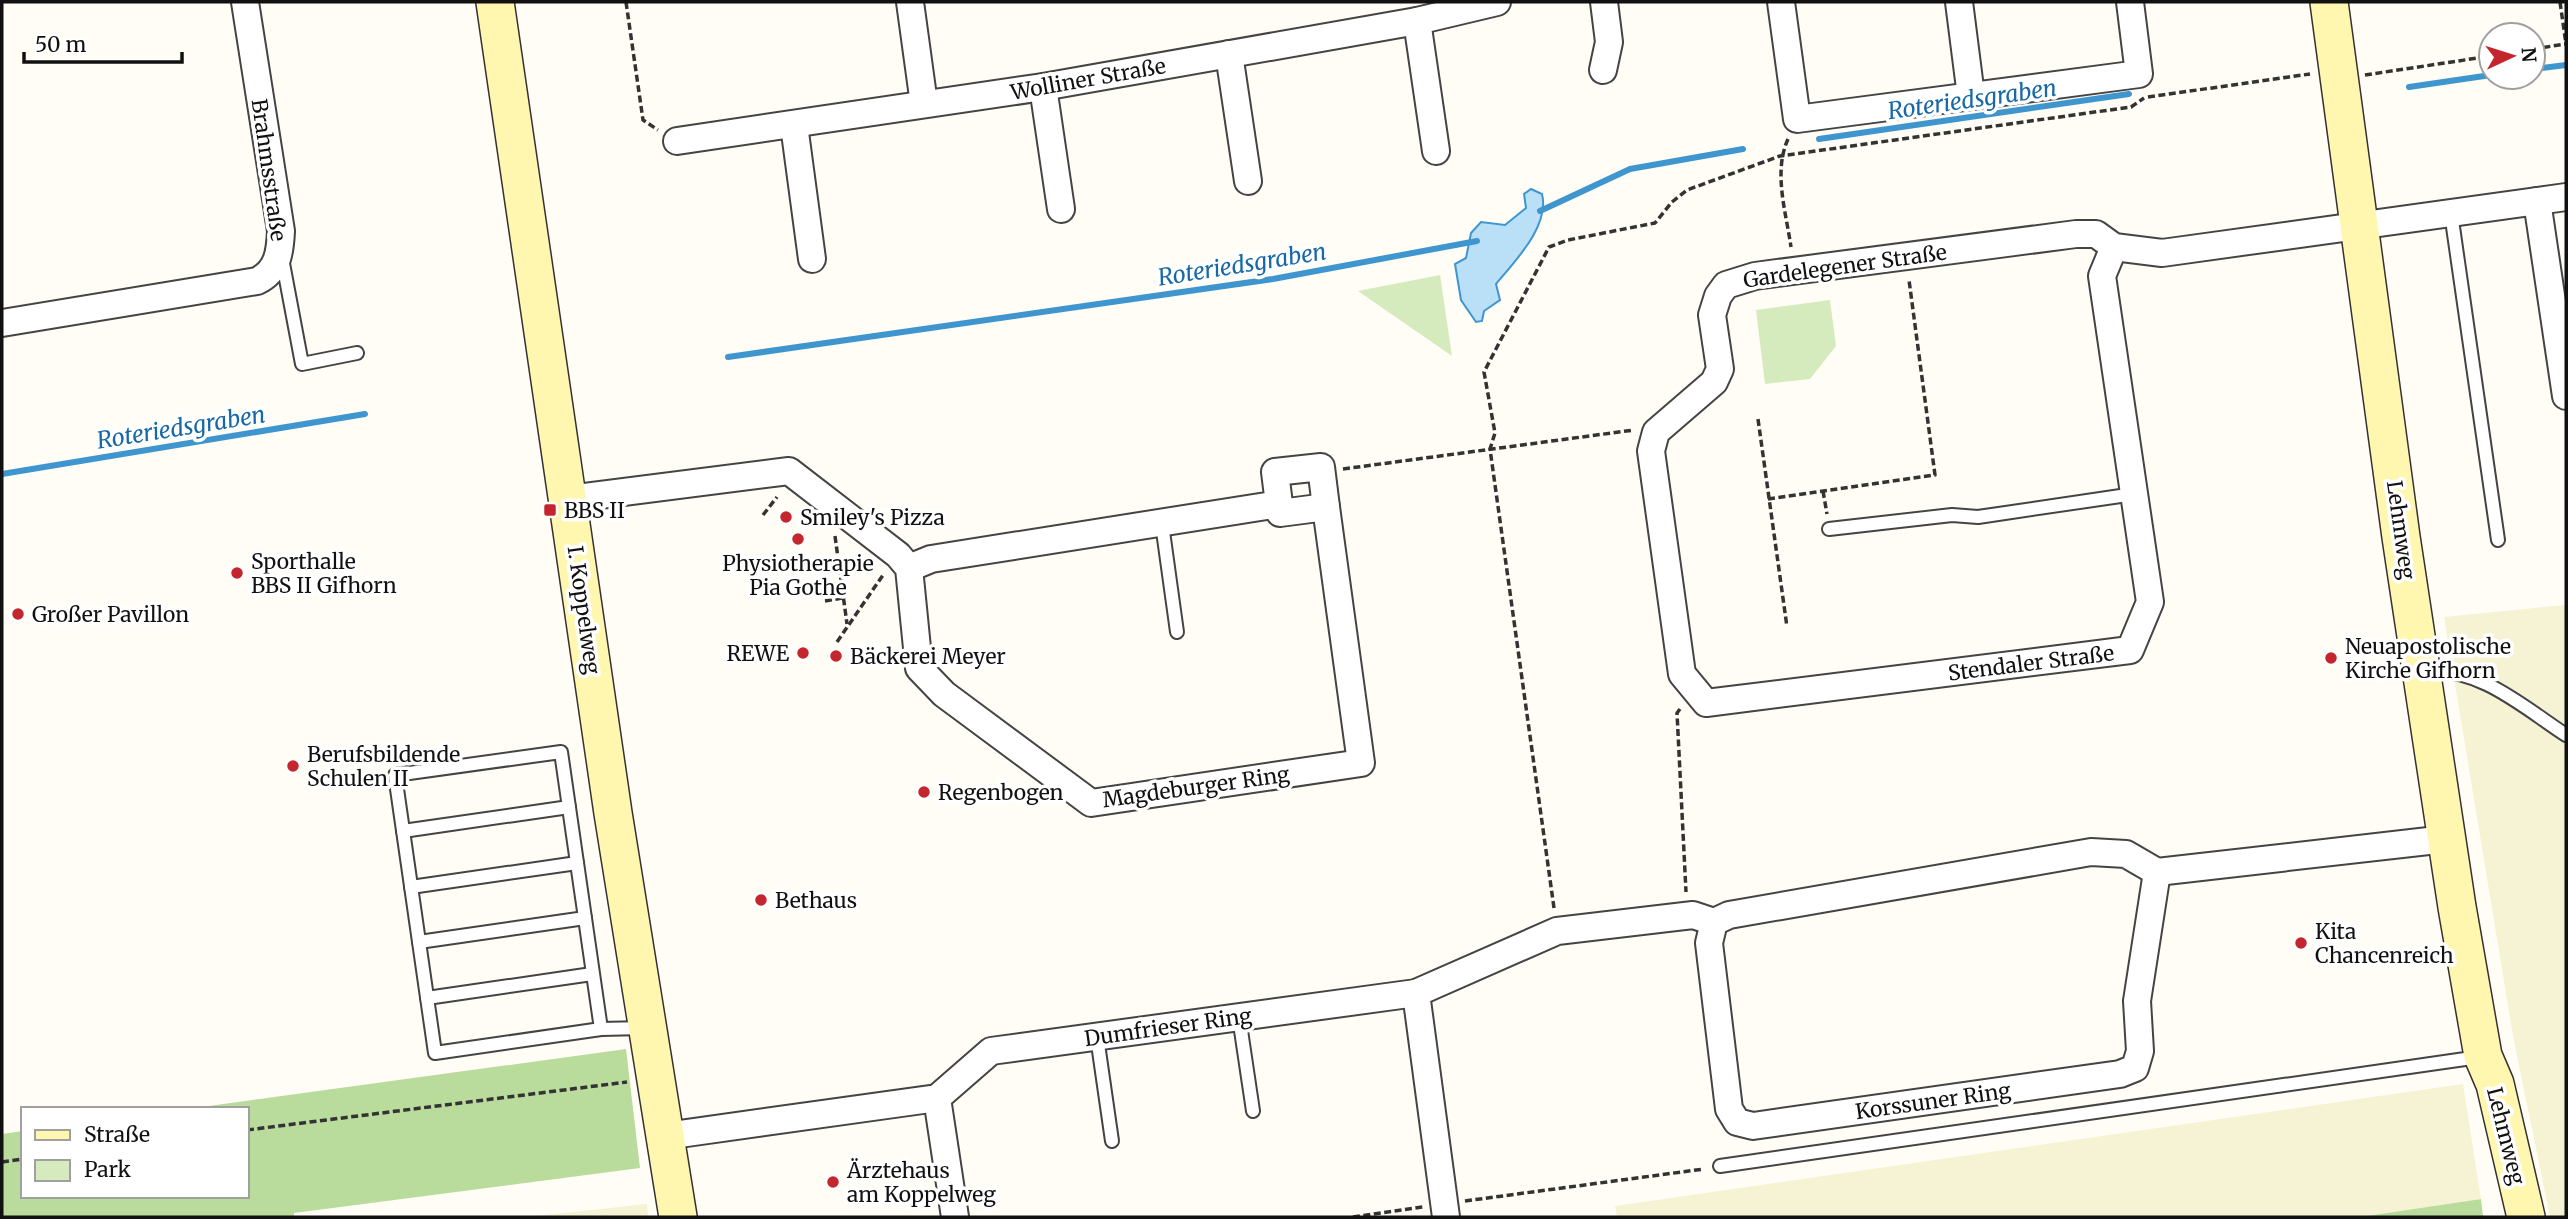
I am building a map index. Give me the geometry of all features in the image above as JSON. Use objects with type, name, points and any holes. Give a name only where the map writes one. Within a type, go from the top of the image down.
[{"type":"street","name":"Brahmsstraße","points":[[2,323],[257,281],[268,276],[281,251],[281,231],[245,2]]},
{"type":"street","name":"I. Koppelweg","points":[[495,2],[678,1217]]},
{"type":"street","points":[[910,2],[925,104]]},
{"type":"street","name":"Wolliner Straße","points":[[677,141],[1043,88],[1417,20],[1497,2]]},
{"type":"street","points":[[1603,69],[1609,42],[1604,2]]},
{"type":"street","points":[[1781,2],[1797,119],[1971,96],[2142,86],[2130,2]]},
{"type":"street","points":[[1959,2],[1971,96]]},
{"type":"street","name":"Lehmweg","points":[[2329,2],[2421,671],[2483,1056],[2482,1086],[2501,1217]]},
{"type":"street","points":[[1417,20],[1436,151]]},
{"type":"street","points":[[1229,54],[1248,181]]},
{"type":"street","points":[[1043,88],[1060,209]]},
{"type":"street","points":[[794,125],[812,259]]},
{"type":"street","name":"Gardelegener Straße","points":[[1657,432],[1714,382],[1720,369],[1712,315],[1718,296],[1726,285],[1739,279],[2076,234],[2096,234],[2113,247],[2162,253],[2566,197]]},
{"type":"street","points":[[2537,201],[2566,396]]},
{"type":"street","name":"Stendaler Straße","points":[[1694,691],[1706,703],[2130,650],[2150,602],[2102,276],[2113,247]]},
{"type":"street","points":[[1657,432],[1651,451],[1682,674],[1694,691]]},
{"type":"street","points":[[1321,472],[1321,467],[1275,472],[1280,513],[1326,507]]},
{"type":"street","points":[[569,499],[684,482],[789,471],[904,562],[1279,504]]},
{"type":"street","name":"Magdeburger Ring","points":[[904,562],[919,668],[944,694],[1091,803],[1361,763],[1321,472]]},
{"type":"street","points":[[1557,931],[1704,919],[2091,852],[2126,854],[2157,872],[2386,852],[2446,839]]},
{"type":"street","name":"Korssuner Ring","points":[[1704,919],[1729,1109],[1737,1122],[1753,1126],[2120,1074],[2135,1068],[2140,1051],[2137,1001],[2157,872]]},
{"type":"street","name":"Dumfrieser Ring","points":[[937,1098],[991,1051],[1416,993],[1557,931]]},
{"type":"street","points":[[1416,993],[1445,1211]]},
{"type":"street","name":"Lehmweg","points":[[2483,1056],[2495,1084],[2526,1217]]},
{"type":"street","points":[[665,1136],[937,1098],[955,1217]]},
{"type":"lane","points":[[2451,214],[2498,540]]},
{"type":"lane","points":[[281,251],[302,364],[357,353]]},
{"type":"lane","points":[[1829,529],[1952,515],[1978,517],[2134,494]]},
{"type":"lane","points":[[1163,524],[1177,632]]},
{"type":"lane","points":[[2421,671],[2456,671],[2476,677],[2566,735]]},
{"type":"lane","points":[[601,1030],[561,752],[395,775],[435,1053],[601,1030],[648,1028]]},
{"type":"lane","points":[[403,831],[569,807]]},
{"type":"lane","points":[[411,887],[577,863]]},
{"type":"lane","points":[[419,942],[585,918]]},
{"type":"lane","points":[[427,998],[592,974]]},
{"type":"lane","points":[[1240,1017],[1253,1111]]},
{"type":"lane","points":[[1097,1037],[1112,1141]]},
{"type":"lane","points":[[1720,1166],[2483,1056]]},
{"type":"path","points":[[625,2],[643,120],[677,141]]},
{"type":"path","points":[[2547,47],[2566,44],[2560,2]]},
{"type":"path","points":[[1557,931],[1490,449],[1495,433],[1484,372],[1549,247],[1568,240],[1655,223],[1672,202],[1687,190],[1780,156],[2131,107],[2142,86],[2340,71],[2357,77],[2477,58]]},
{"type":"path","points":[[1794,270],[1780,156],[1797,119]]},
{"type":"path","points":[[1769,499],[1935,475],[1906,257]]},
{"type":"path","points":[[1758,419],[1787,627]]},
{"type":"path","points":[[1321,472],[1644,428],[1657,432]]},
{"type":"path","points":[[1824,491],[1829,529]]},
{"type":"path","points":[[763,515],[781,492]]},
{"type":"path","points":[[835,531],[847,624]]},
{"type":"path","points":[[837,642],[847,624],[904,562]]},
{"type":"path","points":[[825,601],[843,598]]},
{"type":"path","points":[[1694,691],[1677,713],[1686,892],[1704,919]]},
{"type":"path","points":[[248,1130],[641,1080]]},
{"type":"path","points":[[2,1162],[21,1159]]},
{"type":"path","points":[[1353,1217],[1445,1211],[1720,1166]]},
{"type":"shaded area","points":[[2566,605],[2566,1217],[2550,1217],[2513,1036],[2444,617]]},
{"type":"shaded area","points":[[2463,1084],[2481,1199],[2360,1217],[1617,1217],[1615,1206]]},
{"type":"shaded area","points":[[646,1204],[648,1217],[527,1217]]},
{"type":"green space","points":[[1440,275],[1452,356],[1358,291]]},
{"type":"green space","points":[[1830,300],[1836,346],[1810,379],[1765,384],[1756,310]]},
{"type":"green space","points":[[626,1049],[640,1168],[294,1213],[294,1217],[2,1217],[2,1134],[21,1131],[21,1198],[248,1198],[248,1107],[202,1107]]},
{"type":"green space","points":[[2481,1199],[2483,1217],[2360,1217]]},
{"type":"water","points":[[1531,189],[1542,194],[1541,218],[1521,254],[1496,284],[1500,300],[1484,311],[1482,321],[1476,322],[1461,300],[1455,264],[1466,258],[1471,233],[1481,222],[1505,225],[1526,208],[1524,194]]},
{"type":"waterway","name":"Roteriedsgraben","points":[[2547,67],[2566,65]]},
{"type":"waterway","name":"Roteriedsgraben","points":[[2409,87],[2477,77]]},
{"type":"waterway","name":"Roteriedsgraben","points":[[1819,139],[2129,94]]},
{"type":"waterway","name":"Roteriedsgraben","points":[[1540,211],[1630,169],[1743,149]]},
{"type":"waterway","name":"Roteriedsgraben","points":[[728,357],[1273,279],[1477,241]]},
{"type":"waterway","name":"Roteriedsgraben","points":[[2,474],[365,414]]},
{"type":"place","name":"BBS II","points":[[550,510]]},
{"type":"place","name":"Smiley's Pizza","points":[[786,517]]},
{"type":"place","name":"Physiotherapie Pia Gothe","points":[[798,539]]},
{"type":"place","name":"Sporthalle BBS II Gifhorn","points":[[237,573]]},
{"type":"place","name":"Großer Pavillon","points":[[18,614]]},
{"type":"place","name":"REWE","points":[[803,653]]},
{"type":"place","name":"Bäckerei Meyer","points":[[836,656]]},
{"type":"place","name":"Neuapostolische Kirche Gifhorn","points":[[2331,658]]},
{"type":"place","name":"Berufsbildende Schulen II","points":[[293,766]]},
{"type":"place","name":"Regenbogen","points":[[924,792]]},
{"type":"place","name":"Bethaus","points":[[761,900]]},
{"type":"place","name":"Kita Chancenreich","points":[[2301,943]]},
{"type":"place","name":"Ärztehaus am Koppelweg","points":[[833,1182]]}]
